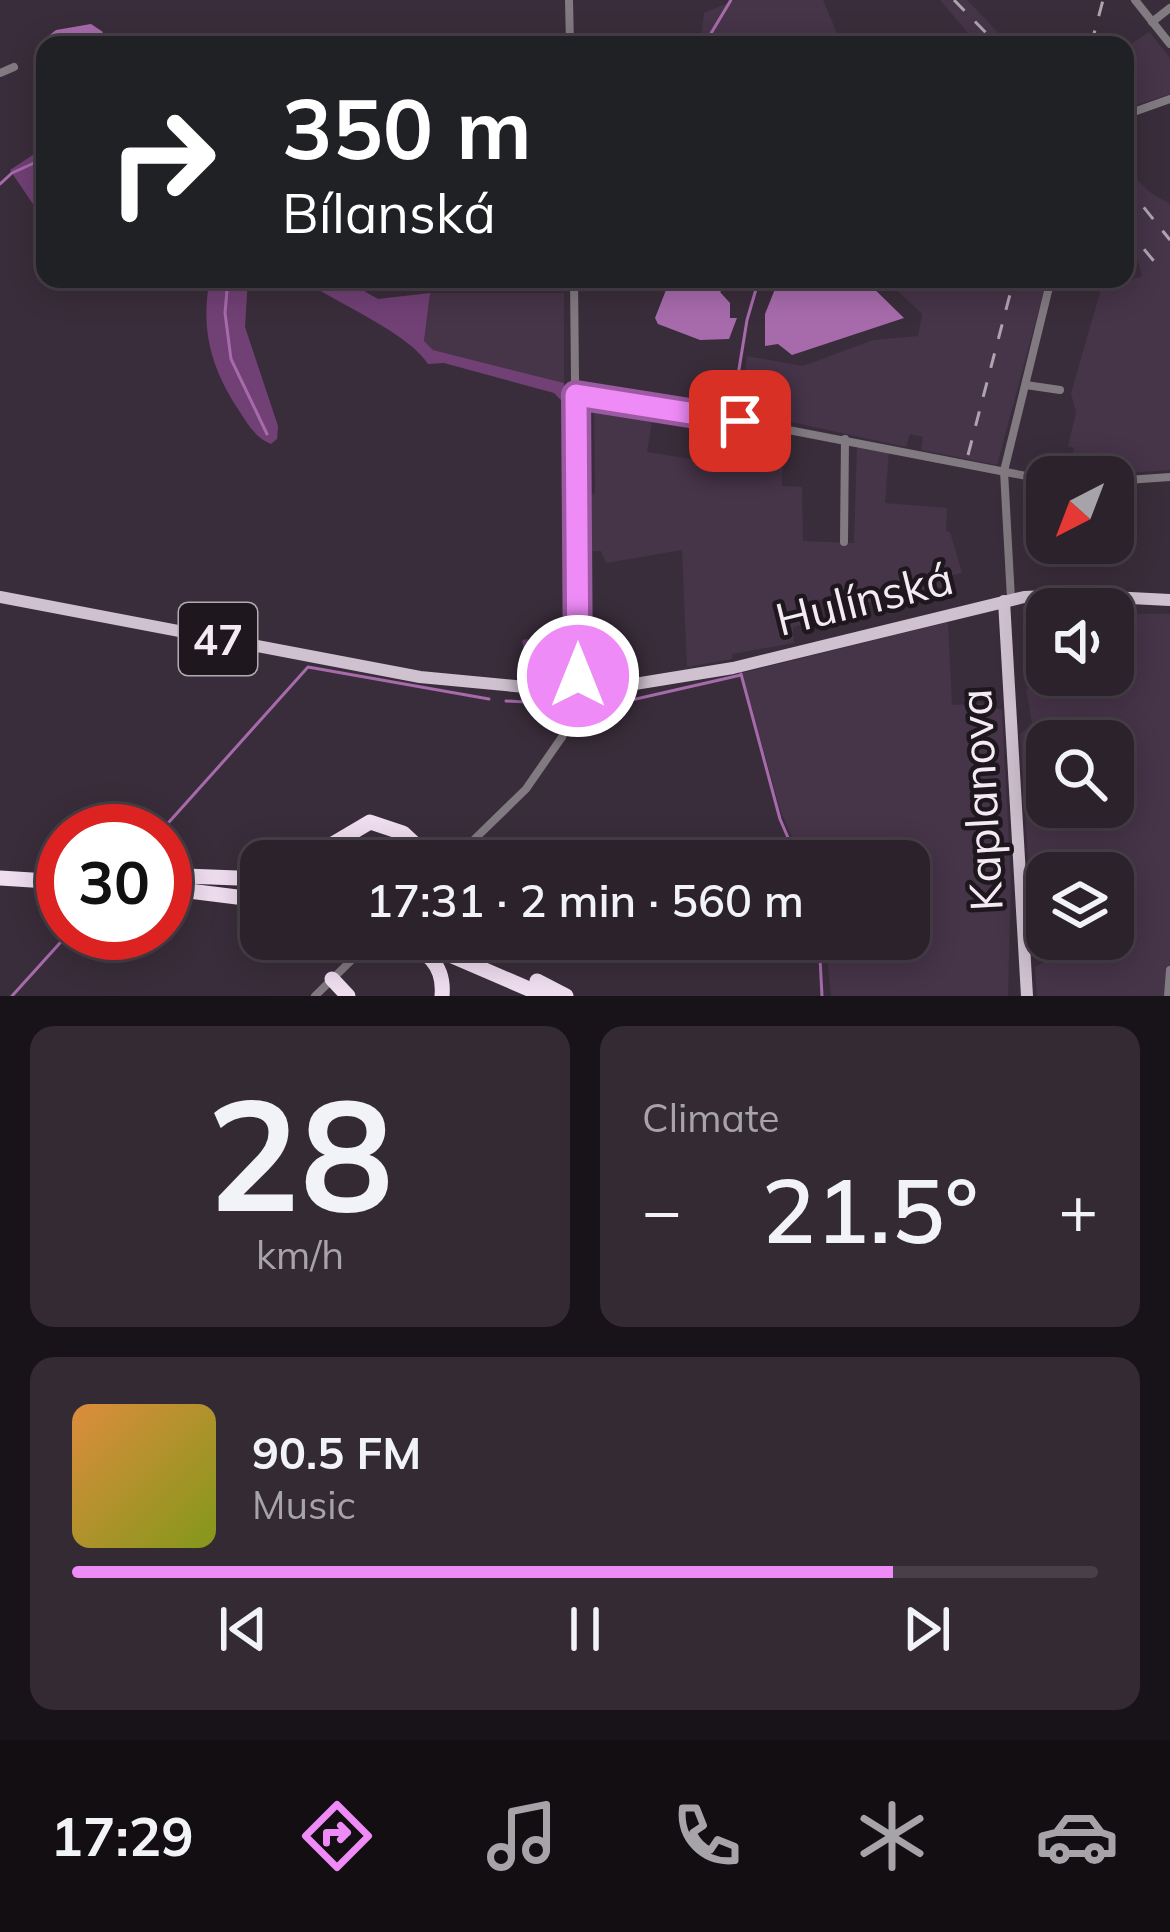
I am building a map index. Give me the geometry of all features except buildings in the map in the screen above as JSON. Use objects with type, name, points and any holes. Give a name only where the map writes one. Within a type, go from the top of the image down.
[{"type":"highway","points":[[337,840],[370,822],[388,825],[407,840]]},
{"type":"highway","points":[[0,868],[36,870]]},
{"type":"highway","points":[[192,876],[240,877]]},
{"type":"highway","points":[[0,878],[36,880]]},
{"type":"highway","points":[[192,884],[240,888]]},
{"type":"highway","points":[[192,887],[240,896]]},
{"type":"highway","points":[[432,960],[442,978],[442,996]]},
{"type":"highway","points":[[461,960],[544,996]]},
{"type":"highway","points":[[488,960],[566,996]]},
{"type":"highway","points":[[332,980],[347,996]]},
{"type":"main road","name":"Hulínská","points":[[577,688],[733,668],[1008,600],[1071,595],[1170,600]]},
{"type":"main road","name":"47","points":[[0,597],[386,672],[577,688]]},
{"type":"main road","name":"Kaplanova","points":[[1008,600],[1027,996]]},
{"type":"street","points":[[568,0],[570,36]]},
{"type":"street","points":[[1135,0],[1170,44]]},
{"type":"street","points":[[1152,22],[1170,8]]},
{"type":"street","points":[[0,73],[14,68]]},
{"type":"street","points":[[1134,112],[1170,99]]},
{"type":"street","points":[[560,739],[577,688],[574,288]]},
{"type":"street","points":[[1008,600],[1004,471],[1049,288]]},
{"type":"street","points":[[1026,385],[1060,390]]},
{"type":"street","points":[[576,395],[661,406],[1026,476]]},
{"type":"street","points":[[844,542],[845,440]]},
{"type":"street","points":[[1134,480],[1170,477]]},
{"type":"street","points":[[525,687],[566,701],[569,711],[560,739]]},
{"type":"street","points":[[474,840],[526,789],[582,699],[604,688]]},
{"type":"street","points":[[315,996],[351,960]]},
{"type":"street","points":[[1168,996],[1170,970]]},
{"type":"shaded area","points":[[736,0],[823,0],[838,36],[701,36],[704,13]]},
{"type":"shaded area","points":[[940,0],[967,0],[1001,36],[970,36]]},
{"type":"shaded area","points":[[91,24],[103,32],[100,36],[48,36],[56,30]]},
{"type":"shaded area","points":[[1149,32],[1170,58],[1170,94],[1134,106],[1134,42]]},
{"type":"shaded area","points":[[36,153],[36,209],[10,170]]},
{"type":"shaded area","points":[[1134,177],[1170,204],[1170,470],[1134,472],[1134,456],[1073,456],[1074,448],[1068,446],[1076,413],[1071,393],[1101,288],[1134,288],[1134,279],[1142,276],[1134,254]]},
{"type":"shaded area","points":[[208,288],[247,288],[245,327],[278,426],[277,439],[271,444],[248,425],[215,363],[207,331]]},
{"type":"shaded area","points":[[317,288],[359,288],[378,299],[430,293],[424,341],[433,350],[564,383],[563,402],[554,393],[444,363],[428,364],[388,330]]},
{"type":"shaded area","points":[[667,288],[725,288],[720,292],[730,303],[730,318],[737,318],[729,339],[700,340],[658,324],[655,318]]},
{"type":"shaded area","points":[[775,288],[873,288],[904,318],[792,355],[778,344],[765,346],[765,314]]},
{"type":"shaded area","points":[[895,288],[1045,288],[997,465],[921,450],[923,437],[910,434],[906,447],[740,411],[747,356],[803,366],[873,340],[918,336],[922,314]]},
{"type":"shaded area","points":[[430,293],[564,293],[564,383],[433,350],[424,342]]},
{"type":"shaded area","points":[[621,405],[654,410],[647,452],[716,463],[724,457],[726,431],[783,439],[782,486],[802,487],[803,541],[854,543],[857,446],[889,451],[885,503],[947,508],[946,531],[962,573],[942,578],[945,587],[911,591],[911,597],[897,601],[856,603],[856,609],[836,610],[835,598],[806,601],[807,624],[793,627],[794,643],[687,667],[682,550],[606,563],[601,551],[584,552],[583,499],[595,493],[594,408],[620,411]]},
{"type":"shaded area","points":[[1134,614],[1170,614],[1170,996],[1037,996],[1035,967],[1042,960],[1134,960],[1134,852],[1028,852],[1026,828],[1134,828],[1134,720],[1031,720],[1027,696],[1134,696]]},
{"type":"shaded area","points":[[948,622],[952,705],[981,703],[1002,710],[1011,882],[1008,996],[831,996],[827,960],[930,960],[930,840],[793,840],[742,673]]},
{"type":"shaded area","points":[[522,641],[541,642],[549,661],[573,655],[571,679],[531,680]]},
{"type":"shaded area","points":[[629,650],[634,676],[593,680],[588,676],[587,662]]},
{"type":"shaded area","points":[[1026,729],[1026,828],[1020,735]]},
{"type":"waterway","points":[[709,36],[731,0]]},
{"type":"waterway","points":[[0,184],[36,162]]},
{"type":"waterway","points":[[227,288],[231,359],[267,434]]},
{"type":"waterway","points":[[732,412],[756,288]]},
{"type":"waterway","points":[[185,804],[308,667],[489,699]]},
{"type":"waterway","points":[[741,674],[789,840]]},
{"type":"waterway","points":[[585,704],[614,704],[741,675]]},
{"type":"waterway","points":[[506,701],[562,704]]},
{"type":"waterway","points":[[12,996],[45,960]]},
{"type":"waterway","points":[[820,960],[822,996]]},
{"type":"railway","points":[[954,0],[989,36]]},
{"type":"railway","points":[[1093,36],[1103,0]]},
{"type":"railway","points":[[1134,195],[1170,240]]},
{"type":"railway","points":[[1134,237],[1162,271]]},
{"type":"railway","points":[[968,455],[1012,288]]},
{"type":"route","points":[[578,676],[576,395],[740,421]]}]
